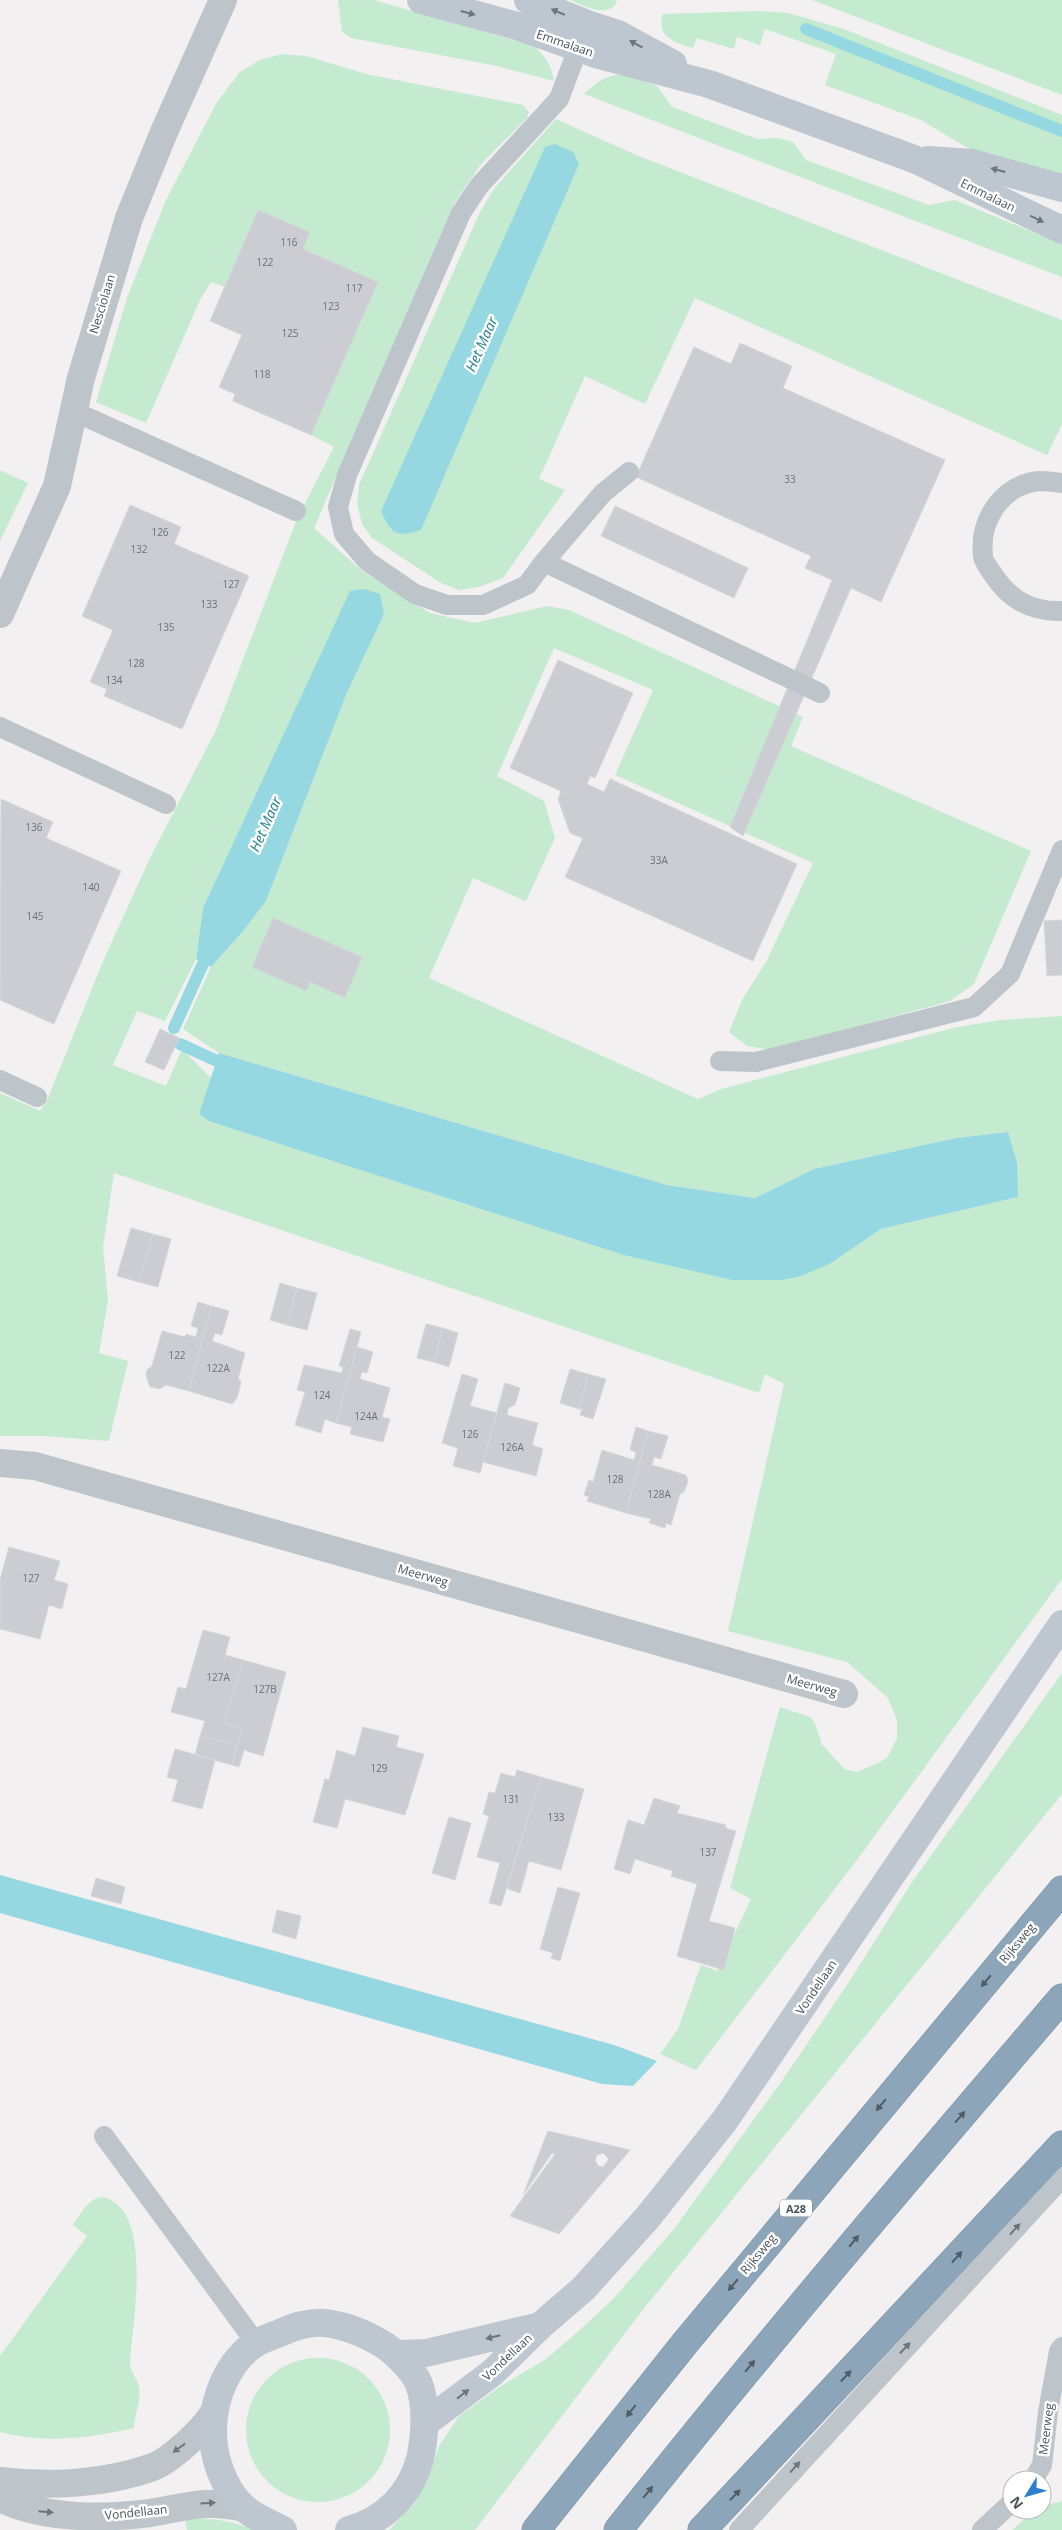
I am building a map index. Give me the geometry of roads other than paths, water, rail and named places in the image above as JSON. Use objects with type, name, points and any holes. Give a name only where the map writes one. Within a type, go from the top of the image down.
[{"type":"highway","name":"Rijksweg","points":[[536,2530],[685,2342],[1062,1890]]},
{"type":"highway","points":[[618,2530],[719,2403],[1062,1998]]},
{"type":"highway","points":[[702,2530],[1062,2145]]},
{"type":"main road","name":"Emmalaan","points":[[421,0],[514,25],[583,36],[618,34],[709,84],[914,159],[1062,230]]},
{"type":"main road","name":"Emmalaan","points":[[528,0],[583,36]]},
{"type":"main road","name":"Emmalaan","points":[[914,159],[972,163],[1062,188]]},
{"type":"main road","name":"Vondellaan","points":[[425,2423],[492,2372],[540,2326],[604,2270],[648,2218],[725,2120],[1062,1624]]},
{"type":"main road","points":[[283,2530],[244,2508],[227,2486],[218,2464],[212,2439],[214,2414],[220,2388],[246,2352],[256,2343],[293,2327],[323,2323],[349,2328],[376,2340],[397,2354],[419,2383],[425,2423],[423,2446],[415,2477],[396,2504],[370,2524],[349,2530]]},
{"type":"main road","name":"Vondellaan","points":[[397,2354],[426,2353],[540,2326]]},
{"type":"street","name":"Nesciolaan","points":[[0,614],[57,486],[75,412],[81,378],[130,218],[164,132],[223,0]]},
{"type":"street","name":"Meerweg","points":[[0,1463],[35,1466],[844,1694]]},
{"type":"street","points":[[0,2481],[44,2484],[82,2482],[155,2466],[189,2441],[206,2425],[214,2414]]},
{"type":"street","name":"Vondellaan","points":[[0,2498],[14,2505],[39,2511],[89,2516],[148,2513],[205,2502],[244,2508]]},
{"type":"lane","points":[[583,36],[559,99],[479,186],[462,213],[346,475],[338,507],[344,534],[367,561],[415,594],[447,605],[483,605],[527,585],[544,562],[603,493],[628,472]]},
{"type":"lane","points":[[75,412],[296,511]]},
{"type":"lane","points":[[1062,483],[1038,481],[1013,490],[996,505],[985,524],[983,558],[1001,586],[1023,605],[1051,612],[1062,611]]},
{"type":"lane","points":[[544,562],[820,693]]},
{"type":"lane","points":[[0,727],[166,804]]},
{"type":"lane","points":[[720,1061],[756,1062],[974,1007],[1010,974],[1062,850]]},
{"type":"lane","points":[[0,1080],[37,1097]]},
{"type":"lane","points":[[104,2136],[256,2343]]},
{"type":"lane","points":[[739,2530],[1062,2178]]},
{"type":"lane","name":"Meerweg","points":[[1039,2470],[1042,2465],[1048,2412],[1059,2351],[1062,2347]]},
{"type":"lane","points":[[982,2530],[1002,2511]]},
{"type":"water","points":[[555,144],[573,152],[579,164],[421,530],[406,534],[395,532],[388,525],[381,511],[545,147]]},
{"type":"water","points":[[364,589],[380,594],[384,614],[346,695],[266,901],[245,929],[211,967],[196,959],[203,908],[350,591]]},
{"type":"water","points":[[219,1053],[667,1185],[755,1198],[814,1169],[956,1138],[1008,1132],[1017,1163],[1018,1197],[881,1229],[831,1263],[801,1276],[782,1280],[732,1280],[624,1255],[209,1121],[199,1114]]},
{"type":"water","points":[[0,1875],[614,2045],[657,2061],[633,2086],[602,2084],[0,1913]]},
{"type":"waterway","points":[[806,29],[1062,131]]},
{"type":"waterway","name":"Het Maar","points":[[174,1028],[210,948]]},
{"type":"waterway","points":[[180,1044],[217,1061]]}]
